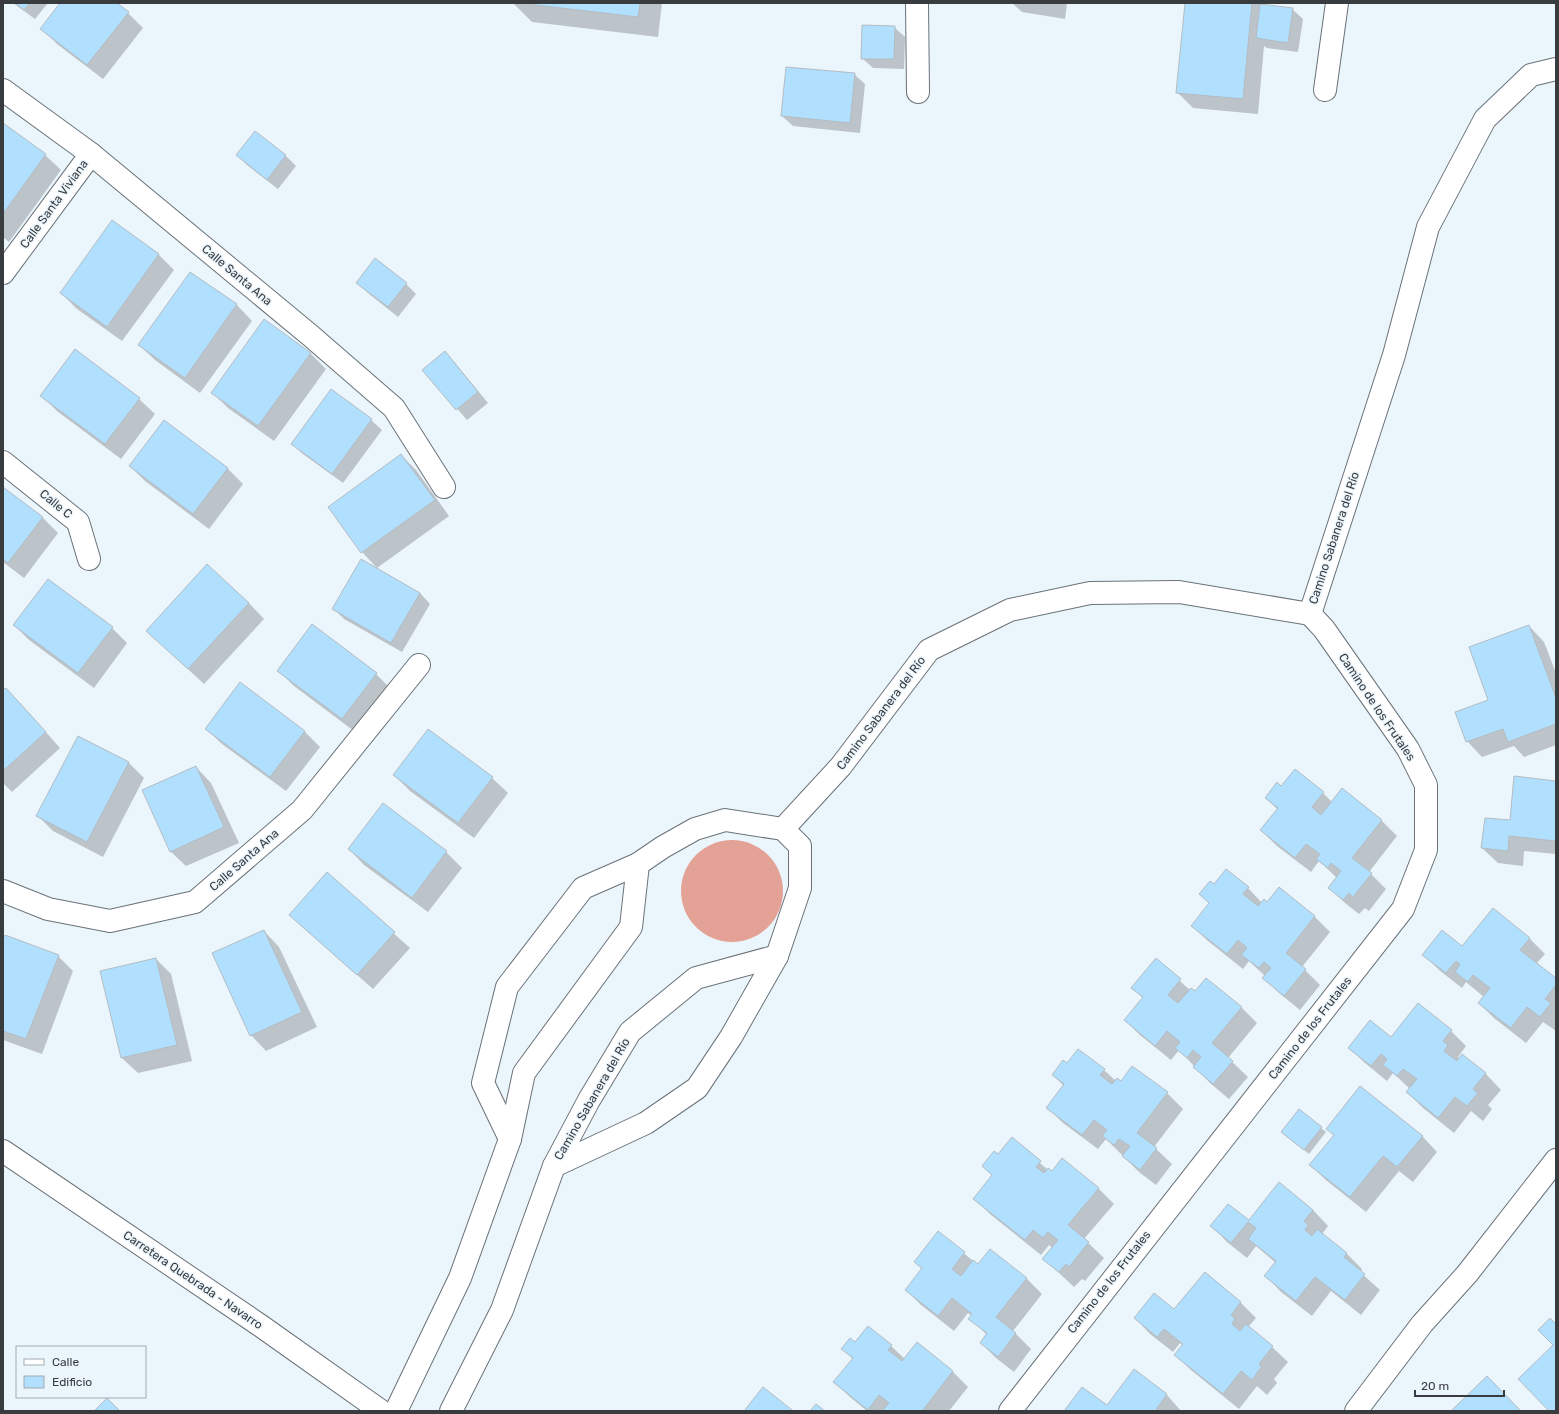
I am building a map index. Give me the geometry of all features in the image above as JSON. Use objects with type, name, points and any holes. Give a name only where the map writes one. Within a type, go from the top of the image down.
[{"type":"street","points":[[917,3],[918,92]]},
{"type":"street","points":[[1325,90],[1337,3]]},
{"type":"street","name":"Camino Sabanera del Río","points":[[554,1166],[646,1123],[697,1088],[731,1038],[777,956],[800,888],[800,846],[783,829],[841,766],[929,650],[1010,610],[1090,593],[1179,592],[1310,614],[1394,355],[1428,228],[1485,119],[1531,75],[1556,69]]},
{"type":"street","name":"Calle Santa Ana","points":[[3,90],[91,154],[311,336],[394,408],[444,487]]},
{"type":"street","name":"Calle Santa Viviana","points":[[3,273],[91,154]]},
{"type":"street","name":"Calle C","points":[[3,462],[78,522],[89,559]]},
{"type":"street","name":"Camino de los Frutales","points":[[1010,1411],[1403,909],[1426,850],[1426,785],[1408,749],[1324,629],[1310,614]]},
{"type":"street","name":"Calle Santa Ana","points":[[3,891],[48,909],[110,921],[195,902],[302,810],[419,665]]},
{"type":"street","points":[[510,1139],[483,1083],[507,987],[583,888],[638,864],[694,829],[725,820],[783,829]]},
{"type":"street","points":[[396,1411],[460,1278],[510,1139],[524,1073],[631,927],[638,864]]},
{"type":"street","name":"Camino Sabanera del Río","points":[[450,1411],[502,1310],[554,1166],[589,1100],[630,1032],[696,978],[777,956]]},
{"type":"street","name":"Carretera Quebrada - Navarro","points":[[3,1151],[268,1331],[381,1411]]},
{"type":"street","points":[[1356,1411],[1422,1324],[1467,1274],[1556,1160]]},
{"type":"shaded area","points":[[732,840],[751,844],[768,855],[779,872],[783,891],[779,910],[768,927],[751,938],[732,942],[713,938],[696,927],[685,910],[681,891],[685,872],[696,855],[713,844]]},
{"type":"building","points":[[15,3],[30,3],[24,10]]},
{"type":"building","points":[[60,3],[117,3],[129,12],[87,65],[40,29]]},
{"type":"building","points":[[518,3],[640,3],[638,17]]},
{"type":"building","points":[[1185,3],[1252,3],[1243,99],[1176,93]]},
{"type":"building","points":[[1260,4],[1293,8],[1288,43],[1256,38]]},
{"type":"building","points":[[862,25],[895,26],[894,59],[861,59]]},
{"type":"building","points":[[786,67],[855,73],[850,123],[781,116]]},
{"type":"building","points":[[3,123],[46,154],[3,214]]},
{"type":"building","points":[[255,131],[286,155],[267,180],[236,155]]},
{"type":"building","points":[[112,220],[159,254],[107,327],[60,293]]},
{"type":"building","points":[[375,258],[407,283],[388,307],[356,283]]},
{"type":"building","points":[[190,272],[237,304],[185,378],[138,345]]},
{"type":"building","points":[[264,319],[311,353],[258,426],[211,393]]},
{"type":"building","points":[[75,349],[140,398],[105,444],[40,396]]},
{"type":"building","points":[[445,351],[478,392],[456,410],[422,370]]},
{"type":"building","points":[[331,389],[372,419],[332,474],[291,444]]},
{"type":"building","points":[[164,420],[228,468],[193,514],[129,466]]},
{"type":"building","points":[[401,454],[435,500],[361,553],[328,507]]},
{"type":"building","points":[[3,487],[43,517],[8,563],[3,559]]},
{"type":"building","points":[[361,559],[420,593],[391,643],[332,609]]},
{"type":"building","points":[[207,564],[249,603],[188,669],[146,631]]},
{"type":"building","points":[[48,579],[113,627],[78,673],[13,625]]},
{"type":"building","points":[[312,624],[377,673],[342,719],[277,671]]},
{"type":"building","points":[[1529,625],[1556,698],[1556,724],[1508,742],[1503,729],[1466,742],[1455,712],[1488,700],[1469,647]]},
{"type":"building","points":[[240,682],[305,731],[270,777],[205,729]]},
{"type":"building","points":[[6,688],[46,732],[3,771],[3,690]]},
{"type":"building","points":[[428,729],[493,777],[458,823],[393,775]]},
{"type":"building","points":[[78,736],[129,762],[87,842],[36,816]]},
{"type":"building","points":[[196,766],[224,827],[170,852],[142,790]]},
{"type":"building","points":[[1295,769],[1324,792],[1312,807],[1321,815],[1342,788],[1382,820],[1352,858],[1372,873],[1353,897],[1349,893],[1343,900],[1328,888],[1341,871],[1331,863],[1328,868],[1316,859],[1320,854],[1306,844],[1295,858],[1260,830],[1278,808],[1265,798],[1277,782],[1281,786]]},
{"type":"building","points":[[1514,776],[1556,781],[1556,841],[1509,836],[1508,851],[1481,848],[1485,818],[1510,820]]},
{"type":"building","points":[[383,803],[447,851],[412,898],[348,849]]},
{"type":"building","points":[[1226,869],[1249,887],[1243,894],[1258,906],[1264,899],[1267,902],[1279,887],[1315,916],[1286,953],[1306,969],[1284,996],[1262,978],[1271,968],[1264,962],[1259,968],[1241,955],[1247,948],[1238,940],[1227,954],[1191,926],[1209,903],[1199,894],[1210,881],[1214,884]]},
{"type":"building","points":[[327,872],[395,932],[357,975],[289,915]]},
{"type":"building","points":[[1493,908],[1530,938],[1520,950],[1556,978],[1556,985],[1545,999],[1551,1003],[1540,1017],[1527,1007],[1511,1028],[1478,1003],[1490,988],[1473,975],[1468,982],[1455,972],[1460,964],[1456,961],[1446,973],[1422,955],[1442,930],[1462,946]]},
{"type":"building","points":[[264,930],[302,1012],[250,1036],[212,953]]},
{"type":"building","points":[[5,935],[59,955],[26,1039],[3,1031],[3,939]]},
{"type":"building","points":[[156,958],[177,1045],[121,1058],[100,971]]},
{"type":"building","points":[[1156,958],[1181,979],[1168,995],[1178,1003],[1191,988],[1195,991],[1206,978],[1242,1007],[1212,1043],[1233,1061],[1213,1084],[1193,1067],[1201,1057],[1193,1050],[1187,1058],[1175,1048],[1180,1042],[1167,1031],[1155,1046],[1124,1020],[1143,997],[1131,988]]},
{"type":"building","points":[[1418,1003],[1452,1030],[1443,1041],[1448,1045],[1444,1051],[1457,1061],[1462,1054],[1486,1073],[1473,1089],[1478,1093],[1467,1106],[1455,1097],[1438,1118],[1406,1092],[1417,1079],[1403,1069],[1397,1076],[1383,1065],[1387,1059],[1381,1054],[1371,1066],[1348,1048],[1370,1020],[1391,1037]]},
{"type":"building","points":[[1078,1049],[1105,1069],[1100,1075],[1112,1084],[1117,1078],[1121,1081],[1132,1066],[1168,1092],[1137,1133],[1157,1148],[1140,1170],[1122,1156],[1130,1146],[1119,1139],[1114,1145],[1102,1136],[1107,1130],[1094,1120],[1082,1135],[1046,1108],[1064,1084],[1052,1075],[1063,1060],[1067,1063]]},
{"type":"building","points":[[1360,1086],[1423,1136],[1397,1167],[1383,1156],[1350,1197],[1309,1165],[1334,1135],[1326,1129]]},
{"type":"building","points":[[1299,1109],[1322,1127],[1304,1150],[1281,1132]]},
{"type":"building","points":[[1012,1137],[1041,1161],[1036,1167],[1044,1173],[1048,1168],[1052,1171],[1062,1158],[1099,1188],[1068,1225],[1089,1242],[1069,1267],[1066,1264],[1059,1272],[1042,1259],[1058,1240],[1048,1232],[1043,1238],[1033,1230],[1025,1240],[973,1199],[992,1175],[982,1166],[994,1151],[998,1154]]},
{"type":"building","points":[[1279,1182],[1313,1210],[1304,1221],[1308,1225],[1305,1230],[1312,1236],[1317,1229],[1347,1253],[1344,1257],[1365,1274],[1345,1300],[1315,1277],[1296,1301],[1264,1276],[1276,1261],[1248,1239],[1256,1228],[1248,1222],[1231,1243],[1210,1226],[1228,1204],[1249,1220]]},
{"type":"building","points":[[938,1231],[965,1252],[952,1269],[961,1276],[973,1260],[978,1264],[990,1249],[1027,1278],[996,1317],[1016,1333],[998,1357],[980,1343],[987,1333],[968,1319],[972,1314],[952,1298],[938,1316],[905,1290],[922,1268],[914,1262]]},
{"type":"building","points":[[1205,1272],[1241,1302],[1231,1315],[1235,1319],[1232,1324],[1240,1331],[1246,1324],[1273,1346],[1259,1364],[1262,1366],[1252,1380],[1241,1371],[1223,1394],[1174,1355],[1183,1344],[1164,1329],[1157,1337],[1134,1318],[1154,1293],[1174,1309]]},
{"type":"building","points":[[1550,1318],[1556,1324],[1556,1411],[1549,1411],[1518,1379],[1553,1345],[1538,1330]]},
{"type":"building","points":[[868,1326],[892,1345],[888,1350],[902,1361],[917,1342],[953,1371],[923,1410],[924,1411],[885,1411],[883,1410],[889,1403],[879,1395],[868,1410],[833,1382],[853,1358],[841,1349],[850,1338],[855,1342]]},
{"type":"building","points":[[1134,1369],[1167,1394],[1155,1411],[1064,1411],[1082,1387],[1107,1405]]},
{"type":"building","points":[[1487,1376],[1521,1411],[1451,1411]]},
{"type":"building","points":[[763,1387],[792,1410],[744,1411]]},
{"type":"building","points":[[107,1398],[120,1411],[94,1411]]},
{"type":"building","points":[[816,1404],[825,1411],[810,1411]]}]
